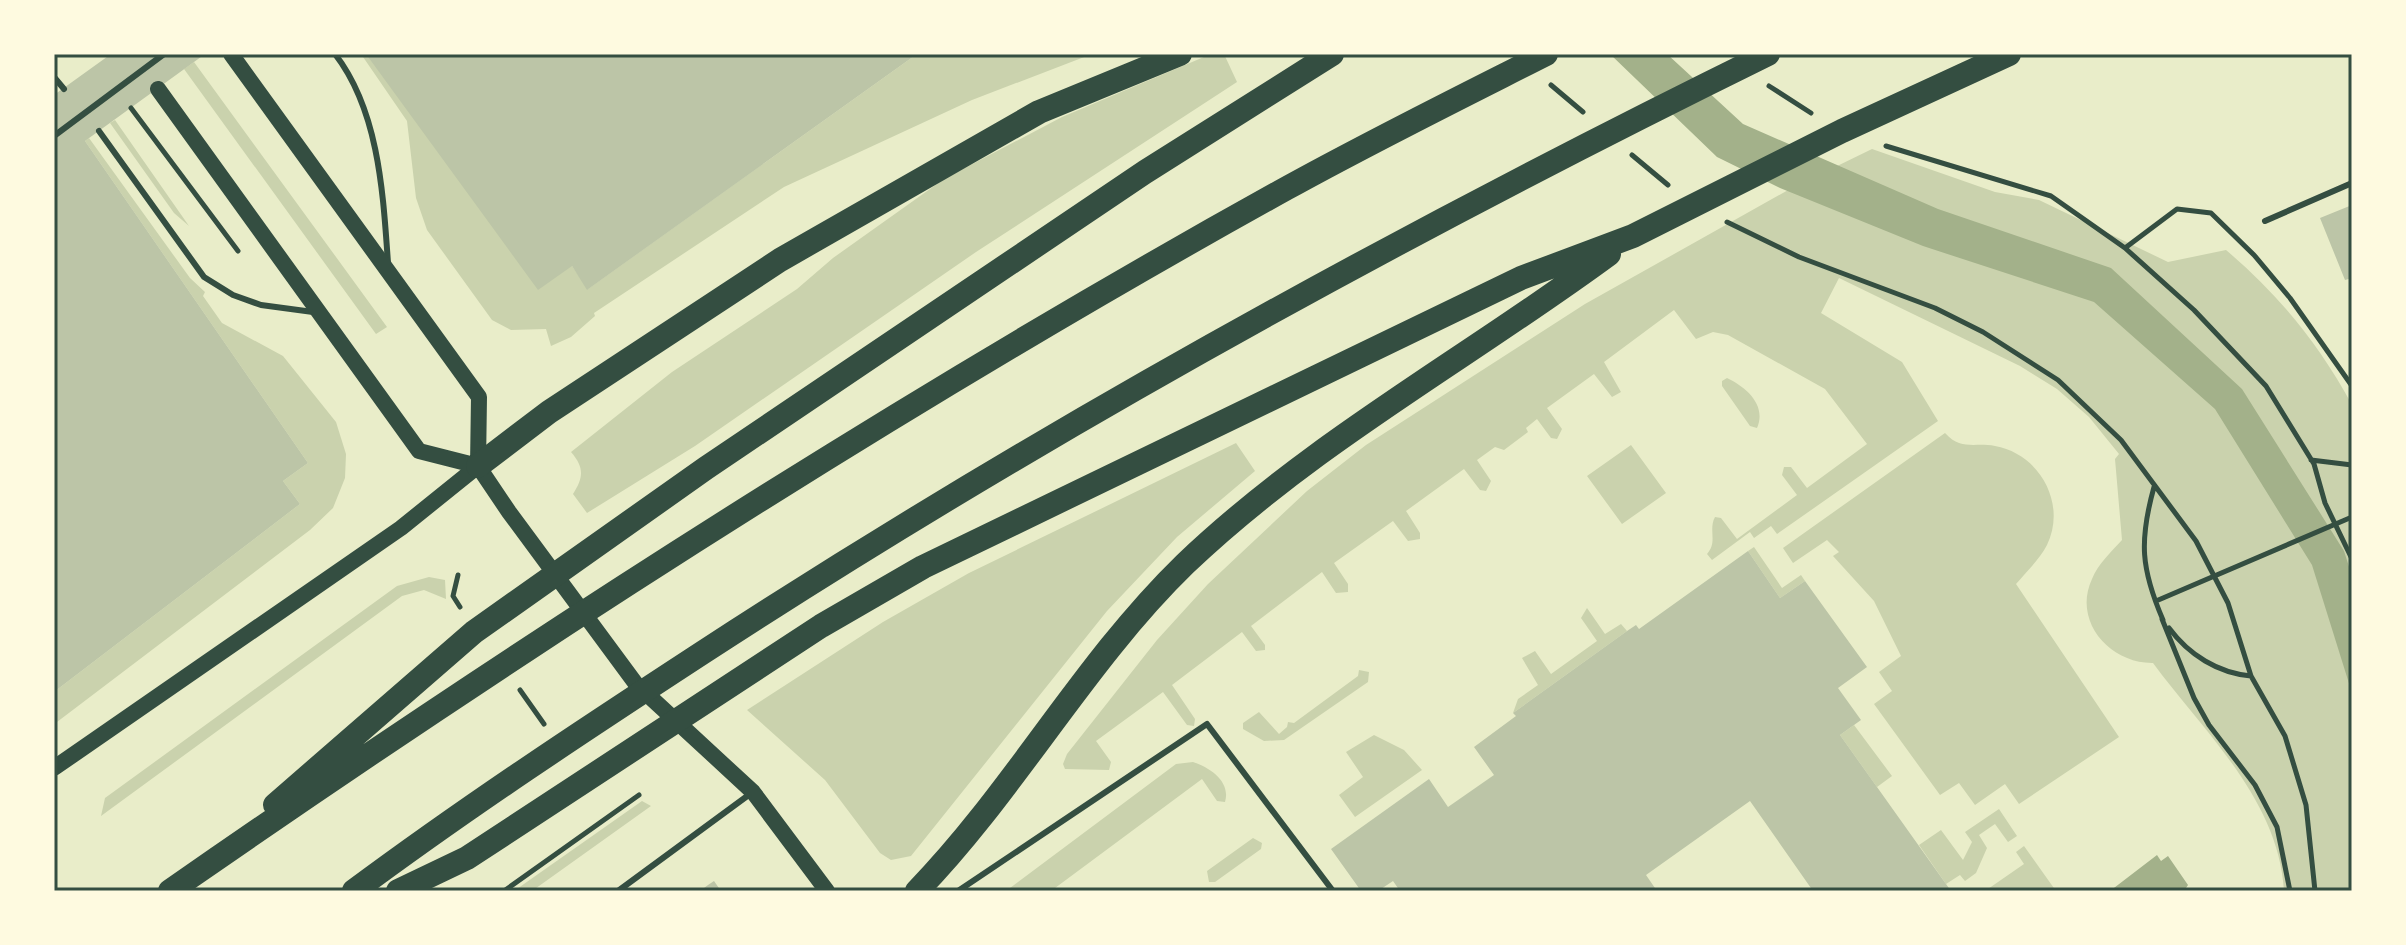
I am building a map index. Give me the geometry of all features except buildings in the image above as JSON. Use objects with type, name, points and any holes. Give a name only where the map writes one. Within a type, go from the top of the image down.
[{"type":"highway","points":[[478,466],[549,412],[780,260],[1039,112],[1180,54]]},
{"type":"highway","points":[[201,870],[474,632],[706,468],[1132,181],[1332,54]]},
{"type":"highway","points":[[170,891],[740,510],[1074,309],[1291,186],[1546,54]]},
{"type":"highway","points":[[354,891],[546,755],[933,506],[1268,313],[1489,194],[1768,54]]},
{"type":"highway","points":[[398,891],[467,858],[821,626],[949,554],[1521,278],[1633,236],[2009,54]]},
{"type":"highway","points":[[917,891],[959,845],[1122,636],[1212,539],[1355,424],[1535,308],[1633,236]]},
{"type":"main road","points":[[231,54],[479,397],[478,466],[636,684],[753,792],[827,891]]},
{"type":"main road","points":[[158,89],[419,451],[478,466]]},
{"type":"main road","points":[[54,768],[401,528],[478,466]]},
{"type":"lane","points":[[54,136],[164,54]]},
{"type":"lane","points":[[335,54],[349,73],[371,131],[389,271]]},
{"type":"lane","points":[[54,77],[64,89]]},
{"type":"lane","points":[[99,131],[204,277],[233,295],[261,305],[319,313]]},
{"type":"lane","points":[[2265,221],[2352,183]]},
{"type":"lane","points":[[958,891],[1207,724],[1333,891]]},
{"type":"lane","points":[[618,891],[753,792]]},
{"type":"path","points":[[1762,80],[1797,106],[1822,118]]},
{"type":"path","points":[[1547,82],[1591,118]]},
{"type":"path","points":[[1873,140],[2051,196],[2125,248],[2194,310],[2266,386],[2310,460],[2338,535],[2352,559]]},
{"type":"path","points":[[1623,147],[1678,192]]},
{"type":"path","points":[[2125,248],[2177,209],[2211,213],[2254,255],[2290,298],[2352,386]]},
{"type":"path","points":[[1714,215],[1799,257],[1935,308],[2030,360],[2075,395],[2121,440],[2196,541],[2228,603],[2251,676],[2285,736],[2306,805],[2315,891]]},
{"type":"path","points":[[2310,460],[2352,465]]},
{"type":"path","points":[[2154,486],[2143,527],[2145,567],[2162,619],[2194,698],[2209,725],[2255,785],[2277,827],[2290,891]]},
{"type":"path","points":[[2156,601],[2352,517]]},
{"type":"path","points":[[458,575],[453,596],[462,609]]},
{"type":"path","points":[[2162,619],[2178,640],[2204,662],[2235,675],[2251,676]]},
{"type":"path","points":[[517,687],[545,725]]},
{"type":"path","points":[[504,891],[639,795]]},
{"type":"path","points":[[600,803],[610,816]]},
{"type":"shaded area","points":[[361,54],[366,54],[572,266],[588,289],[917,54],[1092,54],[972,100],[784,187],[594,313],[595,316],[571,337],[551,346],[546,329],[511,330],[492,320],[427,230],[416,198],[407,121]]},
{"type":"shaded area","points":[[1211,54],[1224,54],[1237,82],[976,252],[695,446],[587,513],[573,494],[581,472],[571,452],[672,372],[797,289],[833,258],[944,179],[1062,117]]},
{"type":"shaded area","points":[[1610,54],[1667,54],[1743,124],[1938,209],[2111,268],[2242,389],[2344,551],[2352,576],[2352,693],[2312,565],[2215,409],[2094,302],[1923,246],[1780,188],[1717,157]]},
{"type":"shaded area","points":[[194,62],[387,327],[376,334],[184,69]]},
{"type":"shaded area","points":[[115,120],[189,226],[174,213],[110,123]]},
{"type":"shaded area","points":[[89,138],[190,278],[205,292],[203,296],[222,323],[283,356],[336,422],[346,454],[345,478],[333,508],[310,530],[57,722],[54,692],[300,504],[283,481],[308,463],[85,141]]},
{"type":"shaded area","points":[[1872,149],[1995,192],[2039,200],[2168,262],[2226,250],[2280,303],[2326,361],[2352,405],[2352,891],[2284,891],[2279,858],[2269,827],[2254,797],[2216,741],[2153,663],[2123,656],[2099,638],[2091,625],[2087,595],[2092,579],[2101,563],[2122,540],[2115,459],[2119,454],[2089,417],[2057,389],[2020,366],[1839,278],[1821,313],[1902,362],[1938,421],[1777,534],[1771,526],[1754,538],[1750,532],[1712,560],[1707,554],[1712,545],[1715,517],[1721,518],[1737,539],[1797,495],[1782,475],[1784,467],[1791,467],[1807,488],[1867,444],[1825,389],[1728,335],[1713,332],[1696,339],[1674,310],[1604,362],[1621,392],[1612,397],[1594,374],[1547,408],[1562,429],[1557,439],[1551,438],[1537,419],[1526,428],[1528,432],[1504,450],[1495,447],[1477,460],[1491,481],[1486,491],[1480,490],[1464,469],[1406,511],[1420,533],[1420,539],[1408,541],[1393,521],[1334,563],[1348,584],[1348,592],[1336,593],[1322,572],[1251,626],[1265,645],[1265,650],[1256,651],[1242,632],[1172,685],[1195,719],[1194,726],[1187,725],[1163,692],[1096,741],[1111,762],[1109,770],[1065,769],[1063,764],[1067,754],[1157,640],[1208,584],[1307,491],[1366,445],[1585,304],[1790,189]]},
{"type":"shaded area","points":[[1727,378],[1741,386],[1757,404],[1757,428],[1750,426],[1722,386],[1722,381]]},
{"type":"shaded area","points":[[1945,433],[1963,444],[1995,446],[2011,451],[2037,470],[2045,483],[2054,513],[2052,529],[2037,561],[2016,584],[2119,737],[2019,804],[2005,784],[1975,805],[1959,783],[1940,795],[1874,704],[1892,691],[1879,672],[1901,656],[1874,601],[1833,556],[1839,552],[1827,540],[1793,563],[1783,548]]},
{"type":"shaded area","points":[[1236,443],[1255,471],[1177,537],[1107,611],[911,856],[891,860],[880,853],[825,780],[747,710],[883,622],[969,573]]},
{"type":"shaded area","points":[[1631,445],[1666,493],[1622,524],[1587,476]]},
{"type":"shaded area","points":[[1754,547],[1782,588],[1801,575],[1805,581],[1780,598],[1748,551]]},
{"type":"shaded area","points":[[429,577],[445,580],[446,599],[424,590],[402,596],[101,816],[105,798],[397,586]]},
{"type":"shaded area","points":[[1587,608],[1605,634],[1621,624],[1627,631],[1513,713],[1518,699],[1538,685],[1522,658],[1535,651],[1551,674],[1597,641],[1581,618]]},
{"type":"shaded area","points":[[1359,670],[1369,672],[1368,682],[1284,740],[1264,741],[1243,729],[1243,723],[1259,712],[1279,734],[1288,722],[1294,723],[1358,676]]},
{"type":"shaded area","points":[[1854,725],[1892,776],[1877,787],[1840,735]]},
{"type":"shaded area","points":[[1374,735],[1404,750],[1422,770],[1355,817],[1339,795],[1363,777],[1346,752]]},
{"type":"shaded area","points":[[1193,762],[1206,768],[1222,782],[1225,802],[1217,801],[1202,779],[1051,891],[1006,891],[1176,764]]},
{"type":"shaded area","points":[[642,801],[651,806],[532,891],[514,891]]},
{"type":"shaded area","points":[[1999,809],[2017,836],[2008,842],[1995,824],[1979,835],[1987,848],[1976,873],[1965,881],[1960,875],[1946,884],[1919,845],[1941,830],[1963,860],[1972,842],[1965,832]]},
{"type":"shaded area","points":[[1253,838],[1262,843],[1261,849],[1215,882],[1209,882],[1207,871]]},
{"type":"shaded area","points":[[2024,846],[2056,891],[1985,891],[2024,864],[2016,852]]},
{"type":"shaded area","points":[[2157,855],[2161,861],[2168,856],[2188,885],[2184,891],[2110,891]]}]
